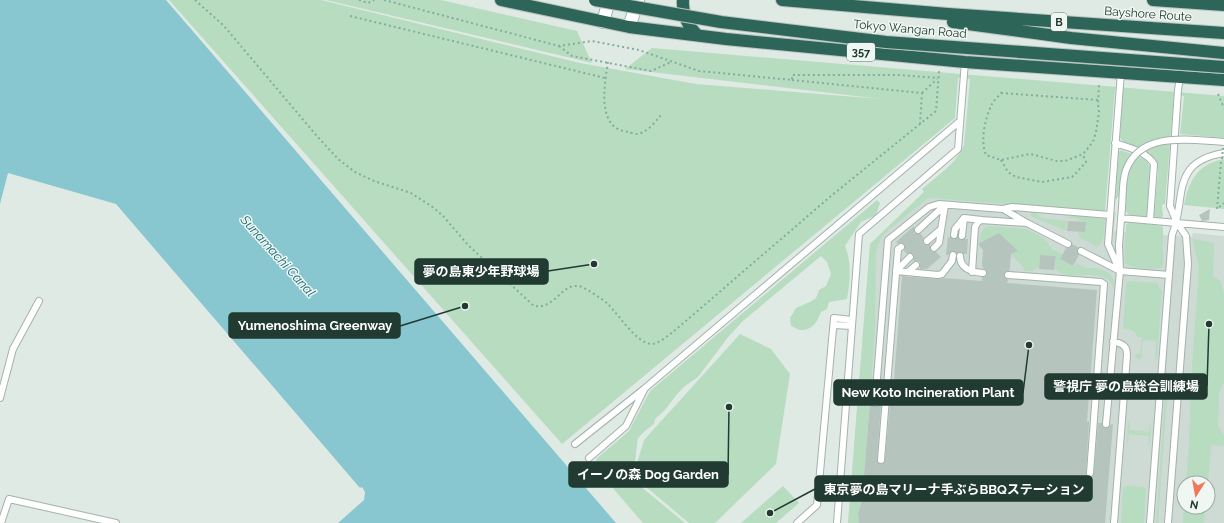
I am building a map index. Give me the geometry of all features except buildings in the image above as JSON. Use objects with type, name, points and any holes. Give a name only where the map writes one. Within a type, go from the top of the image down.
[{"type":"highway","name":"357","points":[[501,0],[629,27],[697,35],[965,62],[1224,80]]},
{"type":"highway","name":"Tokyo Wangan Road","points":[[595,0],[721,22],[886,42],[1224,67]]},
{"type":"highway","points":[[683,0],[683,10],[689,27],[697,35]]},
{"type":"highway","name":"Bayshore Route","points":[[782,0],[895,10],[1224,33]]},
{"type":"highway","name":"Bayshore Route","points":[[1153,0],[1224,5]]},
{"type":"highway","points":[[895,10],[924,18],[1071,38],[1224,52]]},
{"type":"street","points":[[603,22],[609,0]]},
{"type":"street","points":[[629,27],[638,0]]},
{"type":"lane","points":[[835,522],[859,234],[958,149],[965,62]]},
{"type":"lane","points":[[1120,271],[1108,244],[1121,72]]},
{"type":"lane","points":[[1168,523],[1188,264],[1186,236],[1177,223],[1170,206],[1180,77]]},
{"type":"lane","points":[[575,444],[644,388],[960,121]]},
{"type":"lane","points":[[1106,424],[1120,271],[1119,245],[1124,177],[1126,170],[1133,158],[1156,142],[1174,139],[1224,142]]},
{"type":"lane","points":[[1115,143],[1144,153],[1150,157],[1154,164],[1150,220]]},
{"type":"lane","points":[[1150,523],[1172,235],[1177,223],[1180,193],[1183,180],[1186,175],[1199,162],[1207,157],[1223,156]]},
{"type":"lane","points":[[875,403],[888,240],[929,207],[939,204],[1003,209],[1012,207],[1110,215]]},
{"type":"lane","points":[[934,248],[939,243],[945,205]]},
{"type":"lane","points":[[918,230],[945,205]]},
{"type":"lane","points":[[1003,209],[1068,244]]},
{"type":"lane","points":[[964,218],[1027,223]]},
{"type":"lane","points":[[954,235],[955,229],[964,218]]},
{"type":"lane","points":[[962,236],[964,218]]},
{"type":"lane","points":[[1121,218],[1224,227]]},
{"type":"lane","points":[[972,272],[975,227],[978,222],[984,220]]},
{"type":"lane","points":[[927,241],[941,229]]},
{"type":"lane","points":[[882,460],[896,271],[898,249],[901,247]]},
{"type":"lane","points":[[1081,251],[1120,271],[1169,275]]},
{"type":"lane","points":[[896,271],[938,275],[942,274],[952,261],[953,256]]},
{"type":"lane","points":[[960,256],[963,266],[972,272],[983,273]]},
{"type":"lane","points":[[896,271],[910,257]]},
{"type":"lane","points":[[908,272],[916,265]]},
{"type":"lane","points":[[1008,275],[1101,282],[1104,284],[1090,473]]},
{"type":"lane","points":[[0,398],[13,349],[39,301]]},
{"type":"lane","points":[[797,523],[817,505],[834,318],[852,320]]},
{"type":"lane","points":[[834,325],[852,326]]},
{"type":"lane","points":[[1113,341],[1124,345],[1127,349],[1114,523]]},
{"type":"lane","points":[[589,458],[626,426],[644,388]]},
{"type":"lane","points":[[1,523],[9,499],[116,523]]},
{"type":"path","points":[[195,0],[224,26],[316,135],[346,165],[365,177],[411,193],[434,208],[453,226],[468,244],[528,302],[534,306],[544,306],[551,303],[565,290],[574,286],[581,287],[607,303],[638,338],[647,343],[654,344],[673,332],[831,196],[936,111],[939,70]]},
{"type":"path","points":[[359,0],[368,3],[374,0]]},
{"type":"path","points":[[384,0],[559,46],[572,56],[650,71],[671,62]]},
{"type":"path","points":[[350,16],[605,78]]},
{"type":"path","points":[[559,46],[592,41],[639,50],[699,71],[922,93]]},
{"type":"path","points":[[608,62],[605,78],[604,100],[607,114],[612,124],[619,130],[637,134],[654,124],[661,115]]},
{"type":"path","points":[[792,80],[792,75],[899,75],[938,78]]},
{"type":"path","points":[[920,124],[922,93],[938,78]]},
{"type":"path","points":[[1098,100],[1001,92],[992,103],[982,140],[986,155],[1001,160],[1030,154],[1065,162],[1083,154],[1093,142],[1096,132],[1099,112],[1099,84]]},
{"type":"path","points":[[1218,94],[1224,108]]},
{"type":"path","points":[[1001,160],[1008,172],[1016,177],[1035,182],[1050,182],[1072,177],[1086,162],[1083,154]]},
{"type":"path","points":[[1223,156],[1216,209],[1224,203]]},
{"type":"shaded area","points":[[924,192],[929,198],[1116,212],[1114,231],[1192,237],[1193,233],[1224,236],[1224,523],[848,523],[870,244]]},
{"type":"green space","points":[[169,0],[321,0],[580,63],[696,84],[881,99],[625,69],[652,48],[1224,96],[1224,138],[1180,134],[1184,96],[1174,95],[1165,204],[1162,205],[1163,216],[1160,219],[1155,217],[1158,172],[1156,161],[1149,152],[1124,143],[1120,138],[1123,90],[1115,89],[1105,212],[928,198],[884,234],[878,245],[876,254],[875,332],[862,501],[858,513],[859,523],[848,523],[870,244],[924,192],[922,189],[946,169],[961,152],[964,145],[970,79],[958,78],[955,118],[562,444]]},
{"type":"green space","points":[[326,0],[441,0],[577,31],[592,63]]},
{"type":"green space","points":[[1121,150],[1145,159],[1150,166],[1147,215],[1145,216],[1130,216],[1125,210],[1126,198],[1117,197],[1117,199],[1115,199],[1119,152]]},
{"type":"green space","points":[[1224,159],[1224,209],[1184,205],[1192,181],[1201,169],[1215,161]]},
{"type":"green space","points":[[877,200],[880,203],[876,215],[861,222],[845,246],[850,265],[850,279],[847,299],[829,302],[827,309],[821,312],[814,325],[808,329],[799,330],[791,326],[790,318],[796,308],[816,298],[819,290],[826,286],[831,274],[827,262],[821,256],[744,320],[729,336],[698,377],[678,393],[665,410],[655,419],[654,424],[638,438],[635,461],[630,468],[633,480],[685,523],[643,523],[597,470],[596,459],[629,431],[650,391]]},
{"type":"green space","points":[[1031,213],[1036,213],[1041,218],[1067,221],[1066,230],[1031,216]]},
{"type":"green space","points":[[1071,215],[1105,220],[1104,235],[1100,245],[1097,247],[1079,237],[1078,232],[1085,232],[1086,222],[1079,221],[1079,219],[1068,218]]},
{"type":"green space","points":[[1129,222],[1162,226],[1162,267],[1154,269],[1143,268],[1124,263],[1126,225]]},
{"type":"green space","points":[[989,226],[1026,229],[1044,238],[1052,249],[1062,254],[1063,257],[1061,260],[1074,267],[1076,263],[1086,268],[1097,268],[1109,273],[1114,280],[1114,289],[1110,282],[1099,276],[1069,275],[1061,273],[1055,268],[1056,256],[1040,255],[1039,267],[1032,271],[1024,271],[1023,267],[1011,255],[1017,251],[999,233],[979,244],[982,230]]},
{"type":"green space","points":[[1192,239],[1214,243],[1213,277],[1221,281],[1224,294],[1224,382],[1219,392],[1218,426],[1224,436],[1224,446],[1211,445],[1209,475],[1187,475],[1191,382],[1199,266]]},
{"type":"green space","points":[[1129,281],[1157,283],[1159,285],[1159,289],[1162,290],[1157,359],[1155,360],[1156,341],[1143,340],[1141,359],[1135,358],[1136,354],[1140,354],[1142,337],[1137,337],[1136,333],[1123,328],[1126,284]]},
{"type":"green space","points":[[740,334],[771,349],[790,374],[776,464],[715,523],[689,523],[633,476],[644,440]]},
{"type":"green space","points":[[1168,382],[1158,523],[1156,523],[1166,383]]},
{"type":"green space","points":[[1129,421],[1130,430],[1149,432],[1150,423],[1151,424],[1149,445],[1149,436],[1129,434],[1128,443],[1127,442]]},
{"type":"green space","points":[[783,486],[799,503],[776,523],[741,523]]},
{"type":"green space","points":[[1123,487],[1144,487],[1146,489],[1144,523],[1121,523]]},
{"type":"green space","points":[[1183,515],[1205,515],[1204,523],[1183,523]]},
{"type":"water","name":"Sunamachi Canal","points":[[0,0],[166,0],[616,523],[338,523],[364,500],[365,492],[362,487],[360,488],[116,204],[8,173],[0,204]]},
{"type":"place","name":"夢の島東少年野球場","points":[[594,264]]},
{"type":"place","name":"Yumenoshima Greenway","points":[[465,306]]},
{"type":"place","name":"警視庁 夢の島総合訓練場","points":[[1209,324]]},
{"type":"place","name":"New Koto Incineration Plant","points":[[1029,345]]},
{"type":"place","name":"イーノの森 Dog Garden","points":[[729,407]]},
{"type":"place","name":"東京夢の島マリーナ手ぶらBBQステーション","points":[[770,513]]}]
